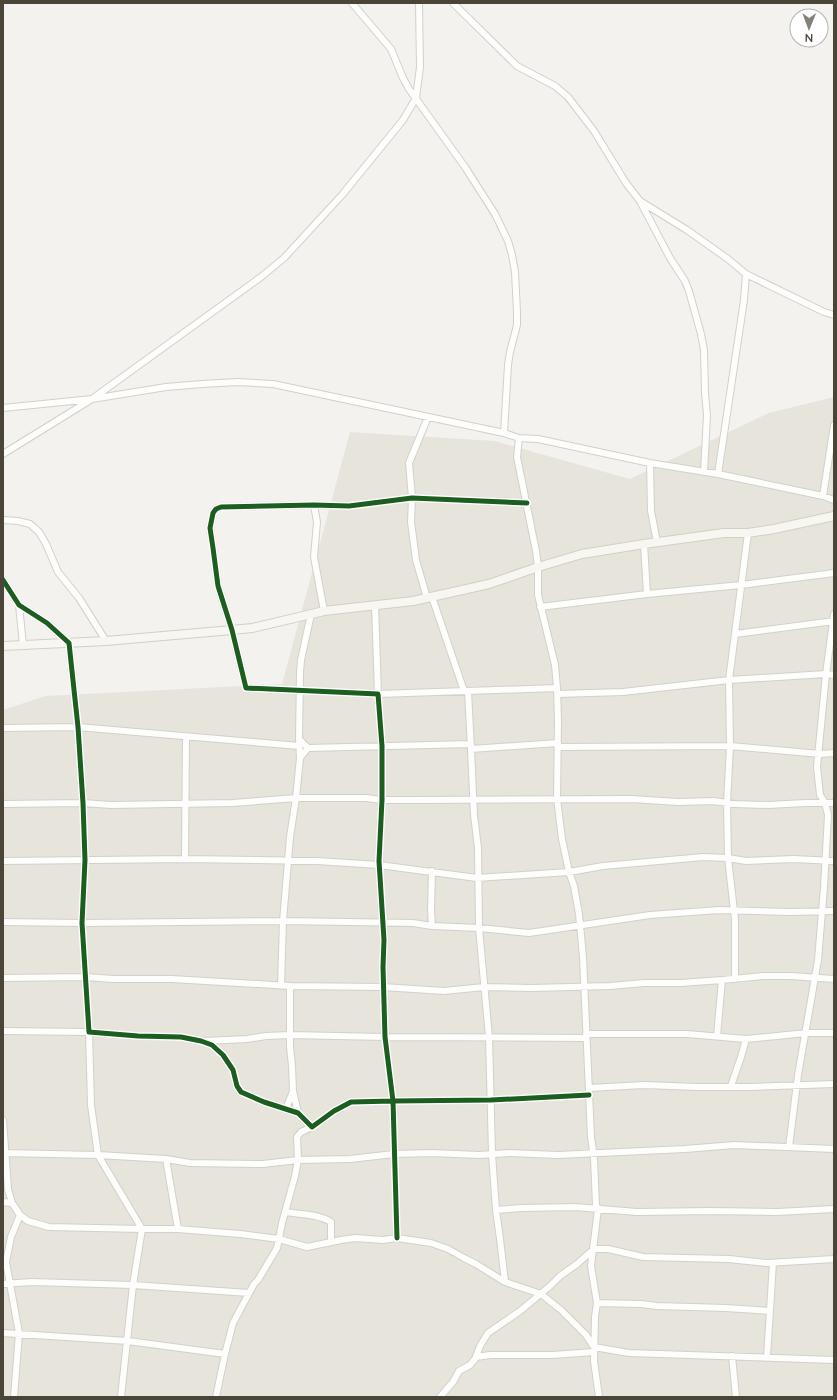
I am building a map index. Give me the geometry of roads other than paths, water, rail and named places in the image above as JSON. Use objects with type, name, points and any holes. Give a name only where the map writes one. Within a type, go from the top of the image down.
[{"type":"street","points":[[352,3],[391,49],[403,78],[465,167],[495,214],[508,241],[515,272],[517,318],[508,365],[504,433]]},
{"type":"street","points":[[3,454],[92,399],[261,277],[284,258],[342,195],[403,120],[416,98],[420,67],[419,3]]},
{"type":"street","points":[[453,3],[517,66],[555,86],[568,97],[594,131],[626,183],[640,201],[670,258],[685,281],[701,334],[704,350],[707,415],[704,472]]},
{"type":"street","points":[[640,201],[687,230],[728,259],[746,274],[824,312],[834,315]]},
{"type":"street","points":[[718,474],[744,300],[746,274]]},
{"type":"street","points":[[3,408],[92,399],[202,384],[238,382],[273,384],[504,433],[519,438],[538,439],[650,463],[718,474],[823,496],[834,500]]},
{"type":"street","points":[[428,417],[410,463],[412,498],[411,522],[416,560],[466,691],[471,746],[473,800],[478,848],[477,878],[479,928],[489,1037],[492,1154],[496,1210],[505,1282]]},
{"type":"street","points":[[823,496],[834,425]]},
{"type":"street","points":[[519,438],[517,458],[538,567],[538,595],[552,650],[558,691],[557,799],[562,839],[569,872],[574,886],[580,924],[591,1137],[596,1205],[598,1209],[591,1266],[597,1303],[594,1350],[599,1397]]},
{"type":"street","points":[[650,463],[651,511],[657,542]]},
{"type":"street","points":[[526,503],[412,498],[349,506],[314,504],[221,507],[216,509],[213,513],[210,528],[218,586],[232,630],[246,688],[378,694],[466,691],[623,692],[729,680],[826,674],[834,675]]},
{"type":"street","points":[[314,504],[317,522],[314,557],[324,611]]},
{"type":"street","points":[[3,646],[106,641],[252,628],[324,611],[413,601],[489,584],[582,554],[724,533],[748,533],[834,516]]},
{"type":"street","points":[[3,520],[18,521],[30,524],[39,532],[58,572],[79,598],[106,641]]},
{"type":"street","points":[[735,978],[733,910],[728,858],[727,803],[730,746],[729,680],[748,533]]},
{"type":"street","points":[[644,544],[648,594]]},
{"type":"street","points":[[540,607],[648,594],[741,586],[834,573]]},
{"type":"street","points":[[3,580],[19,605],[47,623],[69,643],[78,727],[83,803],[85,860],[82,923],[92,1105],[98,1155],[142,1229],[133,1285],[121,1397]]},
{"type":"street","points":[[19,605],[23,646]]},
{"type":"street","points":[[375,605],[378,694],[382,746],[382,800],[379,865],[384,940],[383,987],[385,1037],[393,1101],[397,1238]]},
{"type":"street","points":[[281,985],[283,921],[290,837],[300,758],[300,672],[301,660],[311,614]]},
{"type":"street","points":[[789,1147],[796,1085],[816,977],[822,911],[828,814],[825,803],[820,794],[818,767],[826,674],[834,614]]},
{"type":"street","points":[[735,634],[833,621]]},
{"type":"street","points":[[3,728],[78,727],[299,746]]},
{"type":"street","points":[[185,859],[187,764],[186,737]]},
{"type":"street","points":[[299,739],[308,748],[558,745],[730,746],[820,754],[834,753]]},
{"type":"street","points":[[300,758],[308,748]]},
{"type":"street","points":[[3,804],[185,804],[233,803],[296,798],[366,798],[382,800],[631,799],[678,802],[714,801],[768,805],[834,803]]},
{"type":"street","points":[[3,861],[185,859],[318,861],[379,865],[477,878],[569,872],[603,866],[703,858],[728,858],[746,861],[794,859],[834,861]]},
{"type":"street","points":[[432,871],[430,903],[432,926]]},
{"type":"street","points":[[3,922],[82,923],[283,921],[413,923],[432,926],[479,928],[529,933],[580,924],[650,915],[719,910],[790,912],[834,911]]},
{"type":"street","points":[[3,978],[86,977],[113,979],[172,979],[290,986],[383,987],[444,991],[484,988],[584,987],[644,983],[681,983],[777,976],[834,979]]},
{"type":"street","points":[[717,1036],[722,980]]},
{"type":"street","points":[[290,986],[290,1035],[293,1091],[298,1113]]},
{"type":"street","points":[[3,1031],[89,1032],[138,1036],[181,1037],[201,1041],[212,1046],[223,1055],[233,1070],[237,1086],[241,1092],[264,1102],[298,1113],[312,1126]]},
{"type":"street","points":[[201,1041],[290,1035],[489,1037],[687,1034],[746,1039],[806,1033],[834,1033]]},
{"type":"street","points":[[732,1086],[746,1039]]},
{"type":"street","points":[[216,1397],[233,1324],[249,1293],[277,1248],[295,1176],[298,1160],[298,1137],[301,1132],[351,1102],[491,1100],[644,1085],[697,1087],[834,1084]]},
{"type":"street","points":[[286,1109],[293,1091]]},
{"type":"street","points":[[3,1120],[4,1153],[8,1189],[12,1202],[20,1215],[28,1221],[49,1227],[142,1229],[178,1228],[279,1239],[307,1247],[355,1238],[384,1240],[397,1238],[431,1243],[448,1249],[505,1282],[541,1294],[561,1310],[586,1335],[594,1350]]},
{"type":"street","points":[[4,1153],[166,1158],[190,1163],[263,1164],[298,1160],[365,1158],[394,1154],[432,1153],[479,1155],[509,1153],[558,1155],[685,1149],[734,1145],[834,1149]]},
{"type":"street","points":[[166,1158],[178,1228]]},
{"type":"street","points":[[3,1202],[12,1202]]},
{"type":"street","points":[[496,1210],[575,1207],[637,1212],[777,1212],[834,1209]]},
{"type":"street","points":[[285,1212],[316,1217],[330,1222],[331,1242]]},
{"type":"street","points":[[14,1397],[19,1333],[6,1262],[11,1237],[20,1215]]},
{"type":"street","points":[[440,1397],[453,1382],[459,1371],[470,1365],[476,1357],[480,1346],[488,1333],[520,1312],[560,1276],[594,1249],[608,1249],[643,1257],[729,1259],[773,1263],[834,1259]]},
{"type":"street","points":[[767,1357],[773,1263]]},
{"type":"street","points":[[3,1284],[133,1285],[249,1293]]},
{"type":"street","points":[[597,1303],[770,1311]]},
{"type":"street","points":[[3,1333],[128,1341],[225,1354]]},
{"type":"street","points":[[476,1357],[490,1355],[552,1355],[594,1350],[629,1353],[834,1360]]},
{"type":"street","points":[[732,1356],[736,1397]]}]
